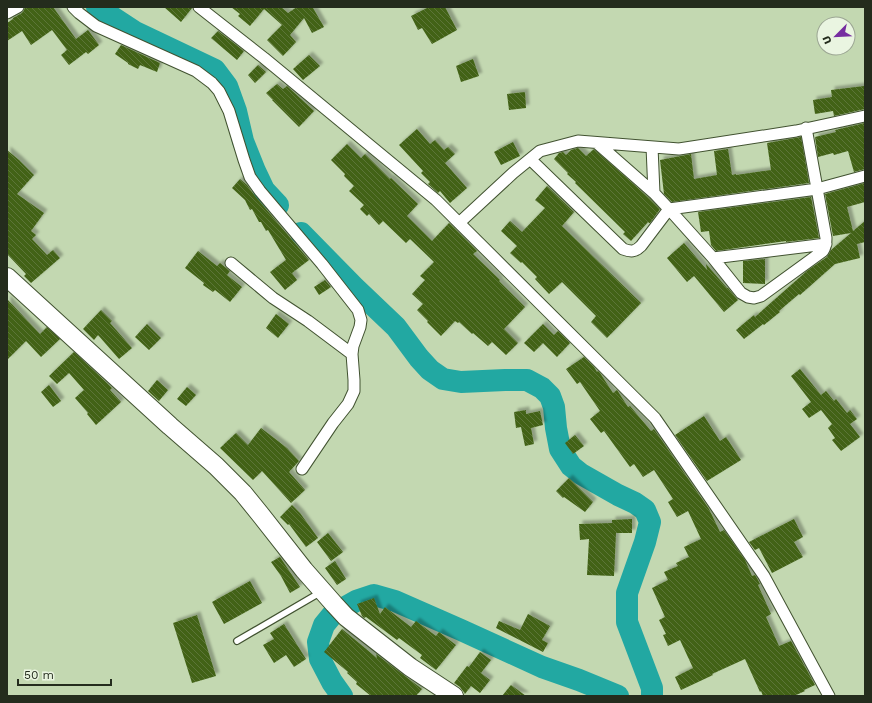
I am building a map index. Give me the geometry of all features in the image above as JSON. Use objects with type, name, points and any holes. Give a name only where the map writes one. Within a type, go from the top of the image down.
[{"type":"main road","points":[[7,277],[216,466],[243,493],[304,570],[346,617],[410,667],[454,696]]},
{"type":"street","points":[[7,13],[18,7]]},
{"type":"street","points":[[73,7],[79,14],[96,26],[196,71],[219,91],[229,111],[250,177],[358,310],[361,320],[352,354],[354,391],[348,404],[302,469]]},
{"type":"street","points":[[199,7],[264,58],[436,200],[655,418],[764,576],[828,696]]},
{"type":"street","points":[[459,223],[513,173],[540,151],[578,141],[679,149],[806,128],[865,116]]},
{"type":"street","points":[[597,143],[654,193],[713,258],[741,293],[748,298],[754,298],[761,296],[823,252],[826,244],[806,128]]},
{"type":"street","points":[[652,147],[654,193]]},
{"type":"street","points":[[530,159],[623,249],[630,252],[636,251],[641,246],[669,209],[817,189],[865,176]]},
{"type":"street","points":[[713,258],[826,244]]},
{"type":"street","points":[[230,263],[273,298],[308,321],[352,354]]},
{"type":"lane","points":[[237,641],[328,598]]},
{"type":"building","points":[[25,7],[53,7],[76,39],[88,30],[99,45],[88,54],[86,52],[69,65],[61,55],[67,50],[52,30],[31,45],[22,31],[7,41],[7,23],[22,13]]},
{"type":"building","points":[[164,7],[192,7],[192,8],[181,22]]},
{"type":"building","points":[[231,7],[281,7],[288,13],[297,7],[313,7],[324,27],[312,33],[304,18],[290,35],[296,42],[283,56],[267,40],[282,25],[264,9],[250,26],[238,16],[240,14]]},
{"type":"building","points":[[429,7],[445,7],[457,30],[432,44],[422,28],[418,30],[411,16]]},
{"type":"building","points":[[218,31],[244,51],[237,60],[211,38]]},
{"type":"building","points":[[121,45],[160,63],[157,72],[140,65],[138,69],[128,64],[115,54]]},
{"type":"building","points":[[309,55],[320,66],[303,80],[293,69]]},
{"type":"building","points":[[473,59],[479,76],[461,82],[456,66]]},
{"type":"building","points":[[258,65],[266,72],[255,83],[248,75]]},
{"type":"building","points":[[277,84],[283,89],[287,86],[314,111],[299,127],[266,93]]},
{"type":"building","points":[[864,86],[865,109],[834,116],[833,111],[815,114],[813,100],[832,97],[831,90]]},
{"type":"building","points":[[525,92],[526,108],[509,110],[507,94]]},
{"type":"building","points":[[865,123],[865,169],[854,172],[848,151],[818,157],[815,137],[836,132],[835,130]]},
{"type":"building","points":[[417,129],[430,144],[435,140],[444,150],[448,147],[455,154],[445,163],[467,188],[450,203],[440,191],[438,193],[428,184],[430,182],[421,173],[423,171],[399,145]]},
{"type":"building","points":[[801,137],[809,183],[672,202],[664,194],[660,160],[691,154],[694,179],[717,175],[714,151],[728,149],[732,175],[771,170],[767,143]]},
{"type":"building","points":[[513,142],[520,156],[501,165],[494,152]]},
{"type":"building","points":[[347,144],[361,158],[365,154],[418,204],[407,216],[432,241],[449,223],[477,251],[473,254],[525,307],[504,329],[518,343],[506,355],[492,342],[488,346],[459,322],[458,323],[455,321],[441,336],[417,310],[423,304],[412,294],[425,280],[420,276],[434,262],[410,239],[406,243],[383,221],[379,225],[369,214],[367,216],[360,209],[364,205],[349,191],[354,186],[344,176],[345,174],[331,160]]},
{"type":"building","points":[[578,148],[586,156],[594,149],[660,209],[650,223],[648,222],[631,241],[623,234],[625,232],[575,183],[576,182],[554,159],[559,153],[563,152],[566,155],[571,150]]},
{"type":"building","points":[[7,150],[34,175],[17,194],[44,213],[31,231],[36,235],[32,239],[47,255],[53,250],[60,258],[31,283],[24,276],[26,274],[7,254]]},
{"type":"building","points":[[240,179],[247,185],[309,260],[292,273],[297,280],[285,290],[270,272],[286,260],[268,230],[266,231],[252,209],[250,210],[245,200],[232,188]]},
{"type":"building","points":[[865,183],[865,202],[847,207],[853,231],[865,221],[865,242],[857,244],[860,258],[835,264],[800,295],[799,294],[779,311],[780,312],[744,339],[736,330],[754,315],[755,317],[808,270],[827,257],[831,250],[851,233],[833,236],[825,194]]},
{"type":"building","points":[[547,186],[574,212],[562,226],[641,303],[607,338],[591,322],[596,316],[562,282],[549,294],[535,279],[537,277],[522,262],[521,263],[510,253],[517,246],[501,231],[510,221],[522,232],[545,208],[535,200]]},
{"type":"building","points":[[811,197],[819,238],[716,251],[711,245],[709,231],[701,232],[698,212]]},
{"type":"building","points":[[684,243],[707,270],[706,264],[738,300],[724,312],[694,276],[687,282],[667,258]]},
{"type":"building","points":[[198,251],[217,266],[220,263],[230,271],[227,275],[242,287],[230,302],[215,290],[213,292],[203,285],[204,283],[185,268]]},
{"type":"building","points":[[765,259],[765,284],[743,283],[743,261]]},
{"type":"building","points":[[325,280],[331,287],[319,295],[314,287]]},
{"type":"building","points":[[7,299],[40,334],[47,327],[60,339],[41,357],[26,341],[7,360]]},
{"type":"building","points":[[101,310],[112,321],[110,323],[132,348],[119,359],[98,335],[94,340],[83,329]]},
{"type":"building","points":[[276,314],[289,324],[278,338],[266,328]]},
{"type":"building","points":[[147,324],[161,338],[149,350],[135,337]]},
{"type":"building","points":[[543,324],[554,335],[558,331],[570,343],[557,357],[543,343],[534,352],[524,343]]},
{"type":"building","points":[[74,352],[112,388],[110,390],[121,402],[96,425],[75,398],[84,390],[69,373],[57,384],[49,376]]},
{"type":"building","points":[[584,357],[597,372],[598,371],[600,373],[613,393],[617,390],[628,407],[630,406],[651,431],[654,429],[709,509],[720,532],[724,530],[745,560],[752,576],[755,575],[758,580],[760,584],[758,585],[771,614],[766,617],[779,646],[791,641],[815,685],[794,696],[763,696],[745,659],[681,690],[675,677],[693,668],[680,640],[668,646],[663,635],[666,634],[659,620],[665,617],[652,588],[668,580],[664,572],[678,566],[676,563],[689,557],[684,547],[701,539],[688,511],[677,517],[668,502],[673,499],[654,470],[643,477],[634,464],[630,467],[604,431],[601,433],[590,419],[600,411],[580,382],[577,384],[566,369]]},
{"type":"building","points":[[800,369],[821,395],[826,391],[834,401],[836,399],[847,413],[850,410],[857,419],[850,424],[860,437],[841,451],[832,440],[835,438],[828,428],[832,424],[821,410],[809,418],[802,409],[811,402],[791,376]]},
{"type":"building","points":[[157,380],[168,390],[159,401],[148,391]]},
{"type":"building","points":[[49,385],[61,401],[53,407],[41,392]]},
{"type":"building","points":[[187,387],[196,395],[186,406],[177,399]]},
{"type":"building","points":[[526,410],[526,414],[540,411],[543,425],[531,428],[534,444],[525,446],[521,427],[516,428],[514,412]]},
{"type":"building","points":[[704,416],[720,441],[726,437],[741,460],[707,481],[675,435]]},
{"type":"building","points":[[261,428],[287,448],[299,461],[289,472],[305,490],[291,503],[262,471],[253,480],[220,448],[236,433],[248,445]]},
{"type":"building","points":[[575,435],[584,446],[573,454],[565,443]]},
{"type":"building","points":[[569,478],[593,502],[585,512],[564,497],[563,498],[556,491]]},
{"type":"building","points":[[292,505],[300,513],[318,538],[306,547],[289,524],[288,525],[280,517]]},
{"type":"building","points":[[632,519],[632,533],[616,533],[614,576],[587,575],[589,539],[580,540],[579,524],[612,523],[612,520]]},
{"type":"building","points":[[794,519],[803,537],[794,542],[803,557],[772,573],[759,548],[755,550],[749,542]]},
{"type":"building","points":[[328,533],[343,552],[331,561],[317,542]]},
{"type":"building","points":[[280,557],[300,587],[290,593],[281,576],[271,562]]},
{"type":"building","points":[[335,561],[346,579],[337,585],[325,568]]},
{"type":"building","points":[[250,581],[262,603],[224,624],[212,602]]},
{"type":"building","points":[[374,598],[380,614],[385,607],[411,627],[416,621],[436,636],[439,632],[456,645],[436,670],[420,658],[422,655],[399,638],[397,640],[366,617],[364,618],[362,616],[357,604]]},
{"type":"building","points":[[528,614],[550,626],[542,640],[548,643],[543,652],[496,628],[499,621],[520,630]]},
{"type":"building","points":[[197,615],[216,676],[192,683],[173,623]]},
{"type":"building","points":[[284,624],[306,659],[294,667],[286,655],[274,663],[263,645],[274,639],[270,633]]},
{"type":"building","points":[[342,629],[377,658],[376,654],[422,689],[416,696],[371,696],[356,684],[357,682],[347,673],[348,672],[324,652]]},
{"type":"building","points":[[480,652],[491,660],[481,673],[490,680],[480,693],[471,686],[465,694],[460,687],[454,683],[467,666],[469,667]]},
{"type":"building","points":[[511,685],[526,696],[502,696]]},
{"type":"waterway","points":[[97,7],[135,32],[215,70],[227,86],[236,111],[243,141],[255,171],[264,190],[278,205]]},
{"type":"waterway","points":[[301,233],[396,327],[430,370],[443,379],[461,382],[527,380],[542,388],[550,396],[554,407],[560,449],[571,466],[581,474],[645,510],[650,522],[645,542],[627,593],[627,622],[652,688],[652,696]]},
{"type":"waterway","points":[[342,696],[332,682],[320,659],[318,642],[324,625],[333,614],[356,601],[374,595],[395,601],[542,667],[618,696]]}]
